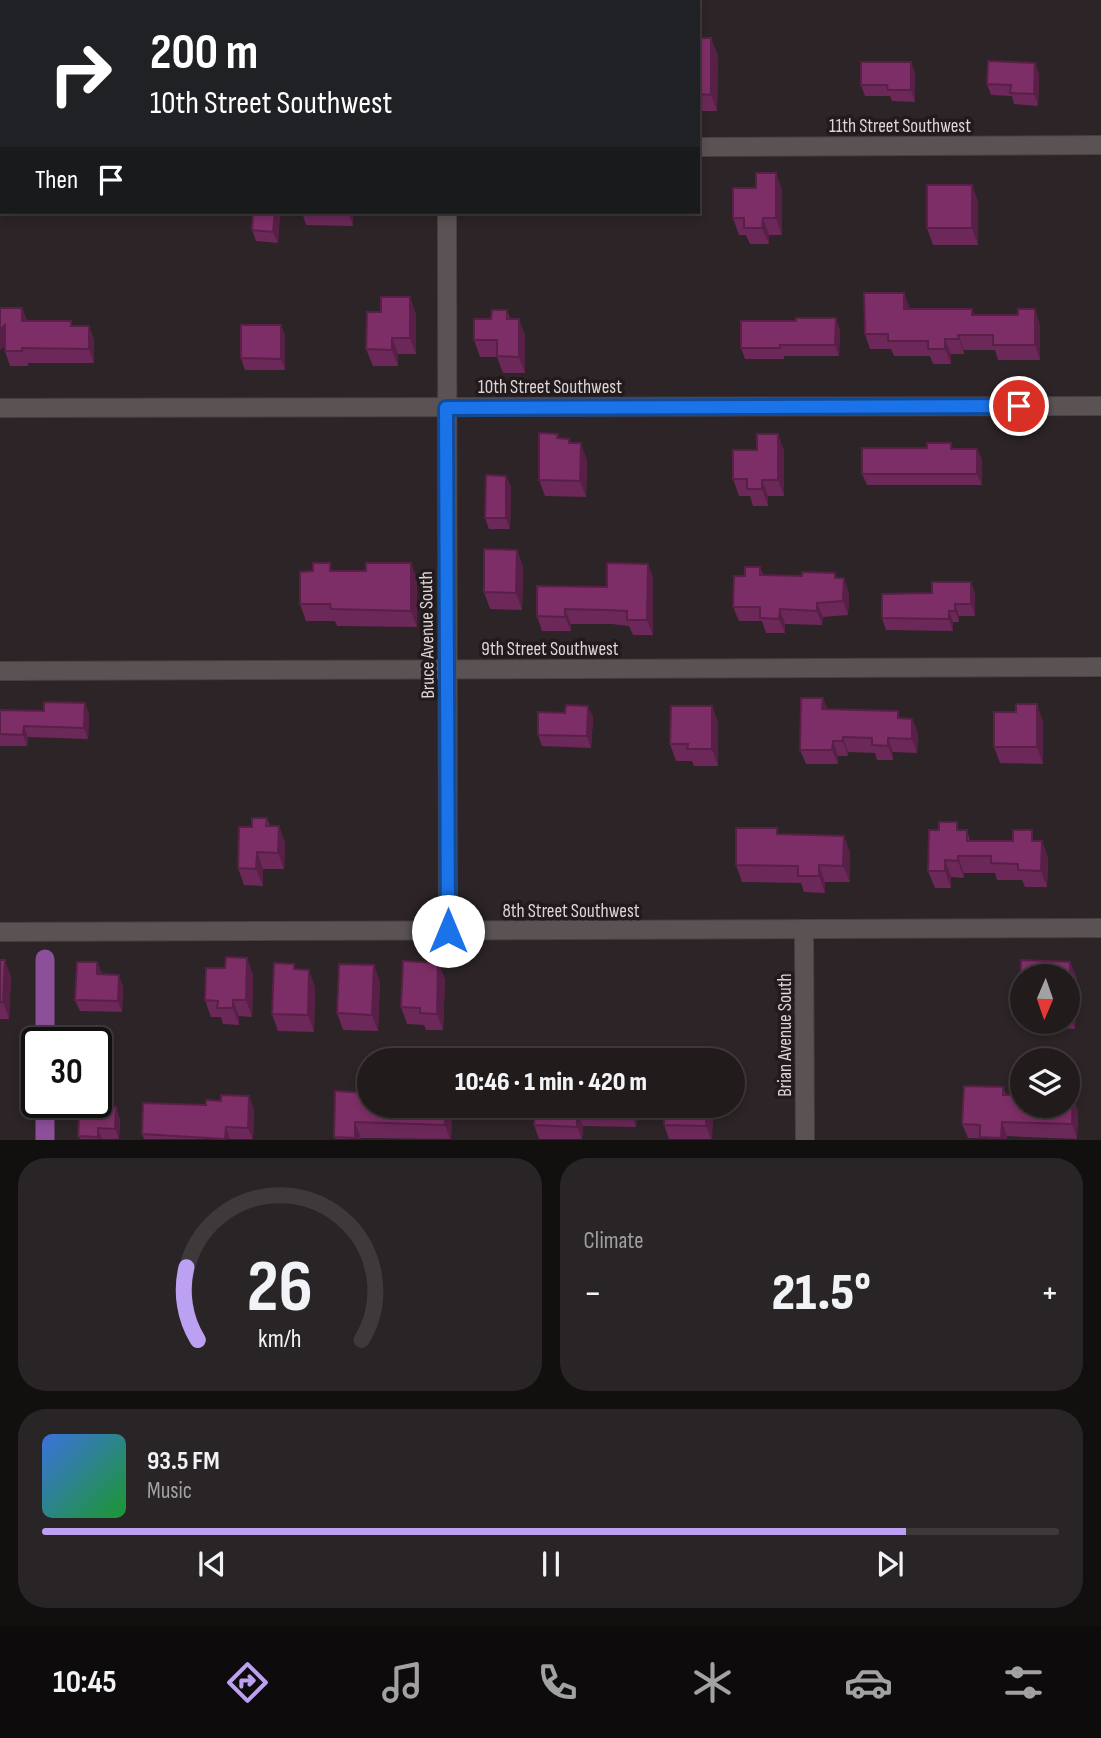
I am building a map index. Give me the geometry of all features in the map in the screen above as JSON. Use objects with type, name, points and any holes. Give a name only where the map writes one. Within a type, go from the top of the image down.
[{"type":"street","name":"11th Street Southwest","points":[[700,147],[1101,145]]},
{"type":"street","name":"Bruce Avenue South","points":[[447,214],[448,931]]},
{"type":"street","name":"10th Street Southwest","points":[[0,408],[1101,406]]},
{"type":"street","name":"9th Street Southwest","points":[[0,671],[1101,667]]},
{"type":"street","name":"8th Street Southwest","points":[[0,932],[1101,928]]},
{"type":"street","name":"Brian Avenue South","points":[[804,930],[805,1139]]},
{"type":"building","points":[[700,38],[711,38],[711,95],[700,94]]},
{"type":"building","points":[[988,61],[1035,63],[1034,94],[1010,93],[1011,85],[987,84]]},
{"type":"building","points":[[861,62],[911,62],[911,90],[888,90],[887,85],[861,85]]},
{"type":"building","points":[[756,173],[776,173],[776,218],[763,218],[762,228],[744,228],[744,218],[733,218],[733,188],[756,188]]},
{"type":"building","points":[[927,185],[972,185],[972,228],[927,228]]},
{"type":"building","points":[[253,214],[275,214],[273,232],[252,230]]},
{"type":"building","points":[[864,293],[904,293],[904,309],[972,309],[972,315],[1018,315],[1018,309],[1035,309],[1035,345],[993,345],[993,335],[958,335],[959,339],[945,339],[945,349],[928,349],[928,341],[888,341],[888,334],[865,334]]},
{"type":"building","points":[[381,297],[410,297],[410,338],[392,338],[392,350],[366,349],[367,312],[381,312]]},
{"type":"building","points":[[0,308],[22,308],[22,321],[71,321],[71,326],[89,326],[89,349],[22,348],[22,351],[5,351],[5,325],[0,330]]},
{"type":"building","points":[[492,310],[507,310],[507,319],[519,319],[519,357],[497,356],[497,340],[474,340],[474,319],[491,319]]},
{"type":"building","points":[[796,318],[836,318],[835,345],[741,348],[741,321],[796,321]]},
{"type":"building","points":[[241,325],[281,325],[281,359],[241,358]]},
{"type":"building","points":[[539,433],[558,434],[557,438],[569,439],[569,443],[581,443],[580,481],[539,480]]},
{"type":"building","points":[[757,434],[778,434],[778,480],[762,480],[762,489],[747,489],[747,479],[733,479],[733,450],[757,450]]},
{"type":"building","points":[[927,443],[951,443],[951,449],[977,449],[977,474],[862,474],[862,448],[927,448]]},
{"type":"building","points":[[486,475],[506,476],[506,518],[485,518]]},
{"type":"building","points":[[484,549],[517,550],[516,593],[484,592]]},
{"type":"building","points":[[313,563],[330,563],[330,571],[366,571],[366,563],[411,563],[411,611],[331,609],[330,604],[300,604],[300,572],[313,571]]},
{"type":"building","points":[[607,563],[648,564],[647,620],[627,620],[627,611],[607,610],[565,609],[565,617],[537,616],[537,586],[607,587]]},
{"type":"building","points":[[745,567],[760,567],[760,575],[802,576],[802,572],[835,573],[835,578],[844,578],[843,601],[817,603],[817,611],[780,609],[779,619],[760,618],[760,607],[733,607],[734,576],[745,576]]},
{"type":"building","points":[[932,582],[971,582],[971,604],[955,604],[955,611],[949,611],[949,619],[882,618],[882,594],[932,593]]},
{"type":"building","points":[[801,698],[823,698],[822,709],[898,711],[898,718],[912,719],[912,739],[888,738],[888,746],[872,745],[872,738],[843,737],[843,741],[833,741],[832,750],[800,750]]},
{"type":"building","points":[[44,702],[85,703],[84,728],[24,726],[23,735],[0,734],[0,710],[44,711]]},
{"type":"building","points":[[1016,704],[1037,704],[1037,747],[994,747],[994,712],[1016,712]]},
{"type":"building","points":[[566,705],[588,706],[587,736],[538,735],[538,712],[565,713]]},
{"type":"building","points":[[671,706],[712,706],[712,749],[687,749],[688,744],[670,744]]},
{"type":"building","points":[[252,818],[267,818],[266,826],[279,826],[278,853],[257,852],[256,869],[238,868],[239,827],[252,827]]},
{"type":"building","points":[[939,822],[957,822],[957,830],[967,830],[967,841],[1013,841],[1013,830],[1032,830],[1032,841],[1042,841],[1041,871],[1018,870],[1018,864],[991,863],[991,856],[958,856],[958,861],[945,860],[945,871],[928,871],[929,830],[939,830]]},
{"type":"building","points":[[736,828],[777,828],[777,834],[844,836],[843,866],[819,865],[819,876],[798,876],[798,866],[736,865]]},
{"type":"building","points":[[226,957],[247,958],[246,1000],[233,1000],[233,1008],[217,1008],[218,1001],[205,1000],[206,968],[225,968]]},
{"type":"building","points":[[0,960],[5,960],[3,1002],[0,1002]]},
{"type":"building","points":[[1021,960],[1070,962],[1070,964],[1021,964]]},
{"type":"building","points":[[403,961],[438,963],[437,1014],[420,1013],[420,1008],[401,1007]]},
{"type":"building","points":[[77,962],[97,962],[97,974],[119,975],[118,1001],[75,1000]]},
{"type":"building","points":[[274,963],[294,964],[294,969],[309,970],[308,1015],[272,1014]]},
{"type":"building","points":[[339,964],[374,965],[372,1015],[337,1013]]},
{"type":"building","points":[[964,1086],[1003,1087],[1003,1095],[1010,1095],[1010,1118],[1072,1118],[1072,1124],[1002,1122],[1001,1138],[980,1137],[980,1125],[962,1124]]},
{"type":"building","points":[[335,1091],[357,1092],[357,1118],[445,1118],[445,1125],[355,1122],[355,1138],[334,1137]]},
{"type":"building","points":[[221,1095],[249,1096],[248,1128],[226,1127],[225,1139],[142,1134],[143,1103],[206,1105],[206,1100],[221,1101]]},
{"type":"building","points":[[112,1107],[116,1107],[115,1129],[98,1128],[98,1137],[78,1136],[79,1118],[112,1118]]},
{"type":"building","points":[[534,1118],[577,1118],[577,1127],[534,1125]]},
{"type":"building","points":[[664,1118],[706,1118],[706,1126],[664,1125]]},
{"type":"waterway","points":[[45,959],[45,1027]]},
{"type":"waterway","points":[[45,1118],[45,1140]]},
{"type":"route","points":[[448,931],[446,408],[1019,406]]}]
